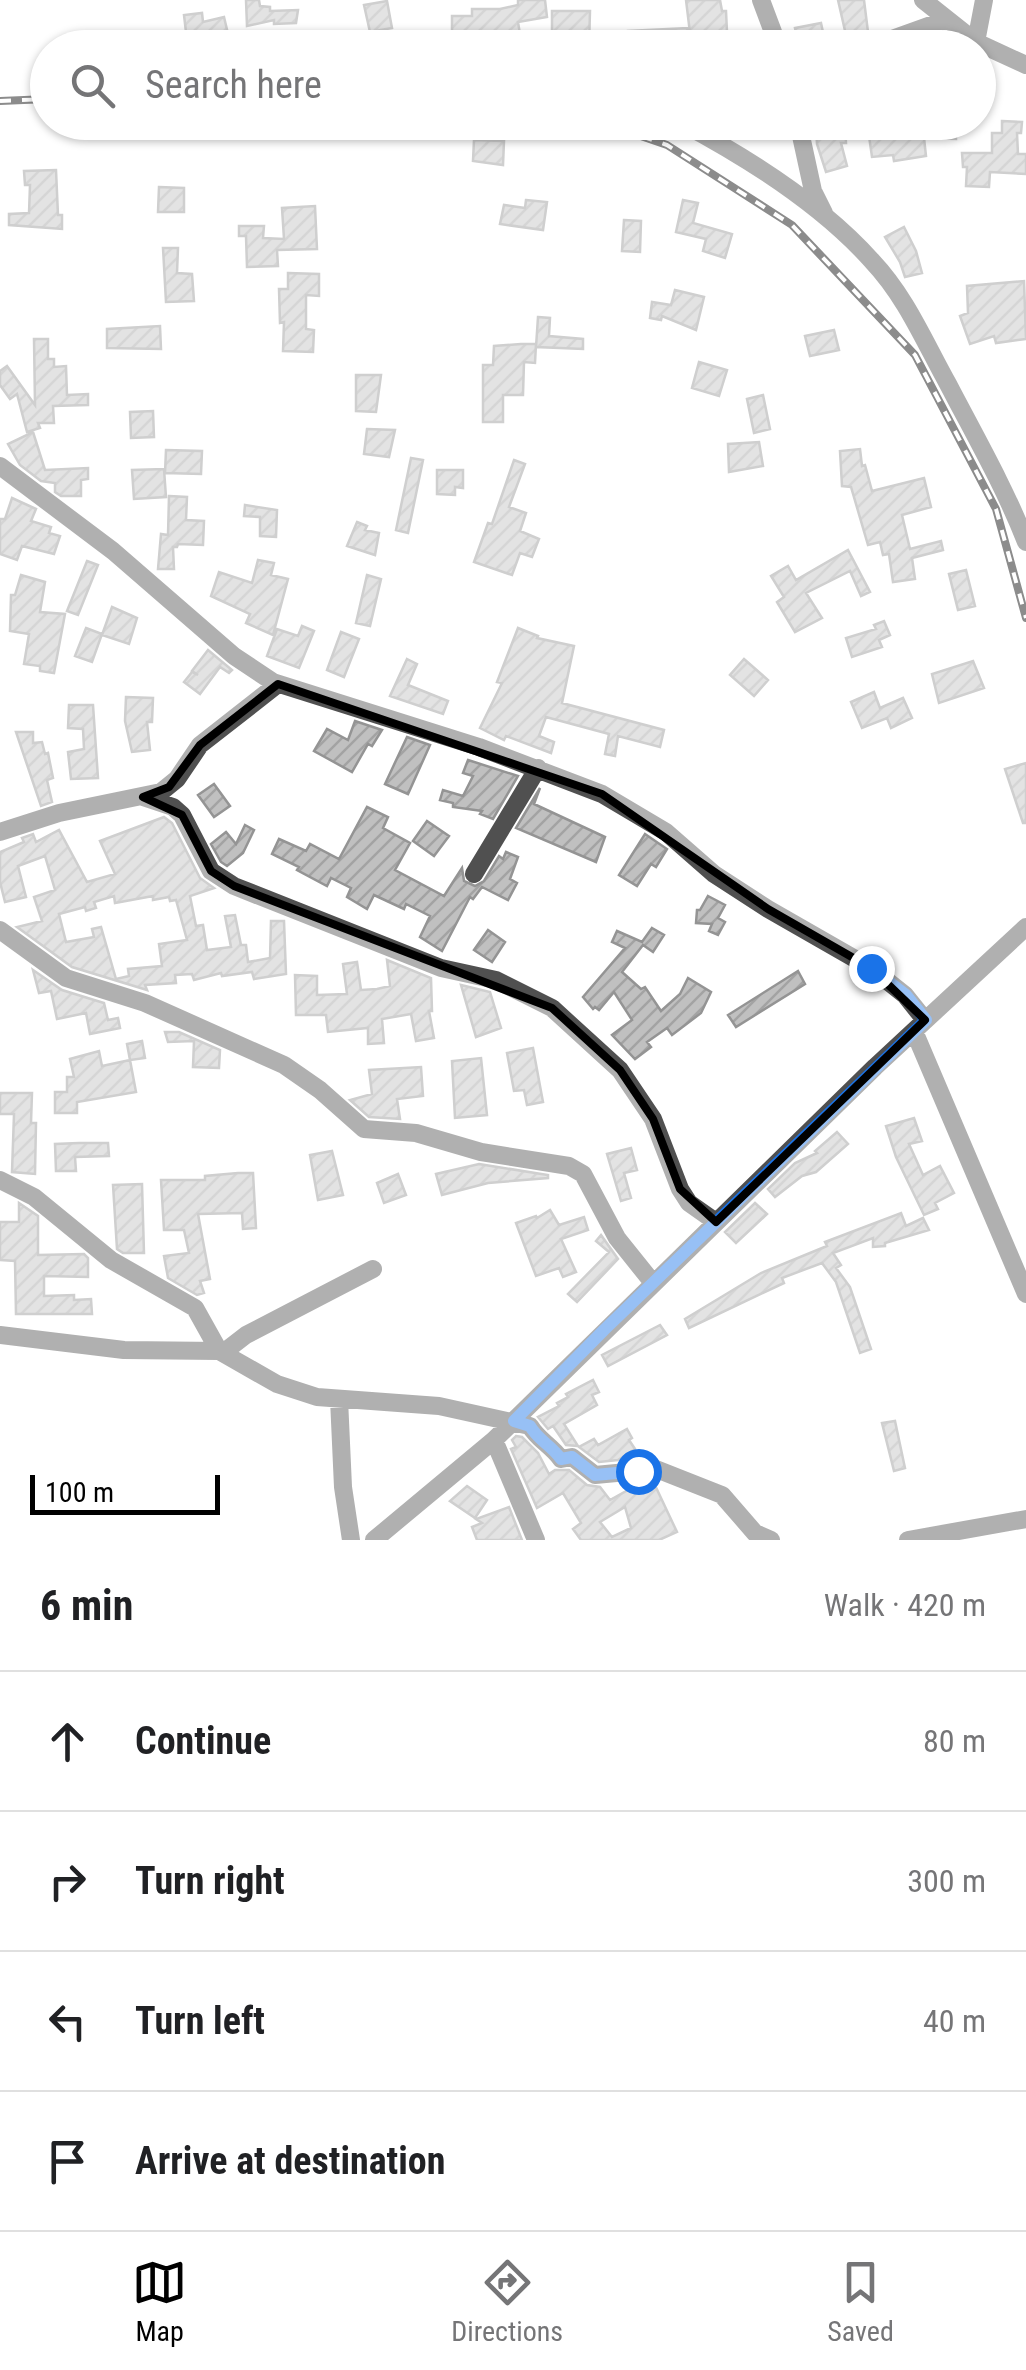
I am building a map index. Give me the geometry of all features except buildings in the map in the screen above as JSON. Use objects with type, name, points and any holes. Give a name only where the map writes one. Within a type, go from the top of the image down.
[{"type":"street","points":[[761,0],[772,30]]},
{"type":"street","points":[[923,0],[959,30]]},
{"type":"street","points":[[978,30],[984,0]]},
{"type":"street","points":[[917,30],[945,20]]},
{"type":"street","points":[[996,51],[1026,65]]},
{"type":"street","points":[[714,140],[826,216],[874,262],[907,304],[1026,542]]},
{"type":"street","points":[[802,140],[813,191],[826,216]]},
{"type":"street","points":[[0,466],[113,552],[234,656],[278,684],[404,722],[602,794],[666,832],[714,874],[871,968],[906,995],[1026,1294]]},
{"type":"street","points":[[0,832],[59,813],[169,788],[200,744],[278,684]]},
{"type":"street","points":[[474,874],[538,768]]},
{"type":"street","points":[[144,796],[173,807],[182,815],[211,871],[234,886],[441,968],[496,980],[552,1008],[620,1070],[654,1119],[680,1189],[690,1203],[716,1222]]},
{"type":"street","points":[[374,1540],[494,1440],[653,1282],[1026,927]]},
{"type":"street","points":[[0,930],[66,978],[145,1003],[284,1065],[364,1129],[416,1133],[481,1152],[569,1166],[584,1174],[617,1238],[653,1282]]},
{"type":"street","points":[[0,1180],[31,1196],[112,1260],[195,1308],[221,1351],[277,1384],[318,1397],[439,1406],[530,1426],[538,1440],[549,1444],[561,1459],[572,1457],[595,1475],[638,1471],[646,1465],[722,1495],[755,1534],[771,1540]]},
{"type":"street","points":[[0,1198],[31,1196]]},
{"type":"street","points":[[0,1335],[134,1351],[221,1351],[373,1269]]},
{"type":"street","points":[[339,1399],[351,1540]]},
{"type":"street","points":[[494,1440],[536,1540]]},
{"type":"street","points":[[908,1540],[1005,1532],[1026,1519]]},
{"type":"highlighted area","points":[[278,684],[602,794],[768,909],[871,968],[925,1020],[716,1222],[680,1189],[653,1119],[620,1070],[552,1008],[234,886],[211,871],[182,815],[143,797],[169,787],[200,745]]},
{"type":"railway","points":[[0,101],[30,100]]},
{"type":"railway","points":[[652,140],[667,145],[792,225],[915,355],[996,509],[1026,618]]},
{"type":"route","points":[[638,1471],[595,1475],[572,1457],[561,1459],[552,1446],[538,1440],[530,1426],[514,1421],[926,1020],[906,995],[871,968]]}]
